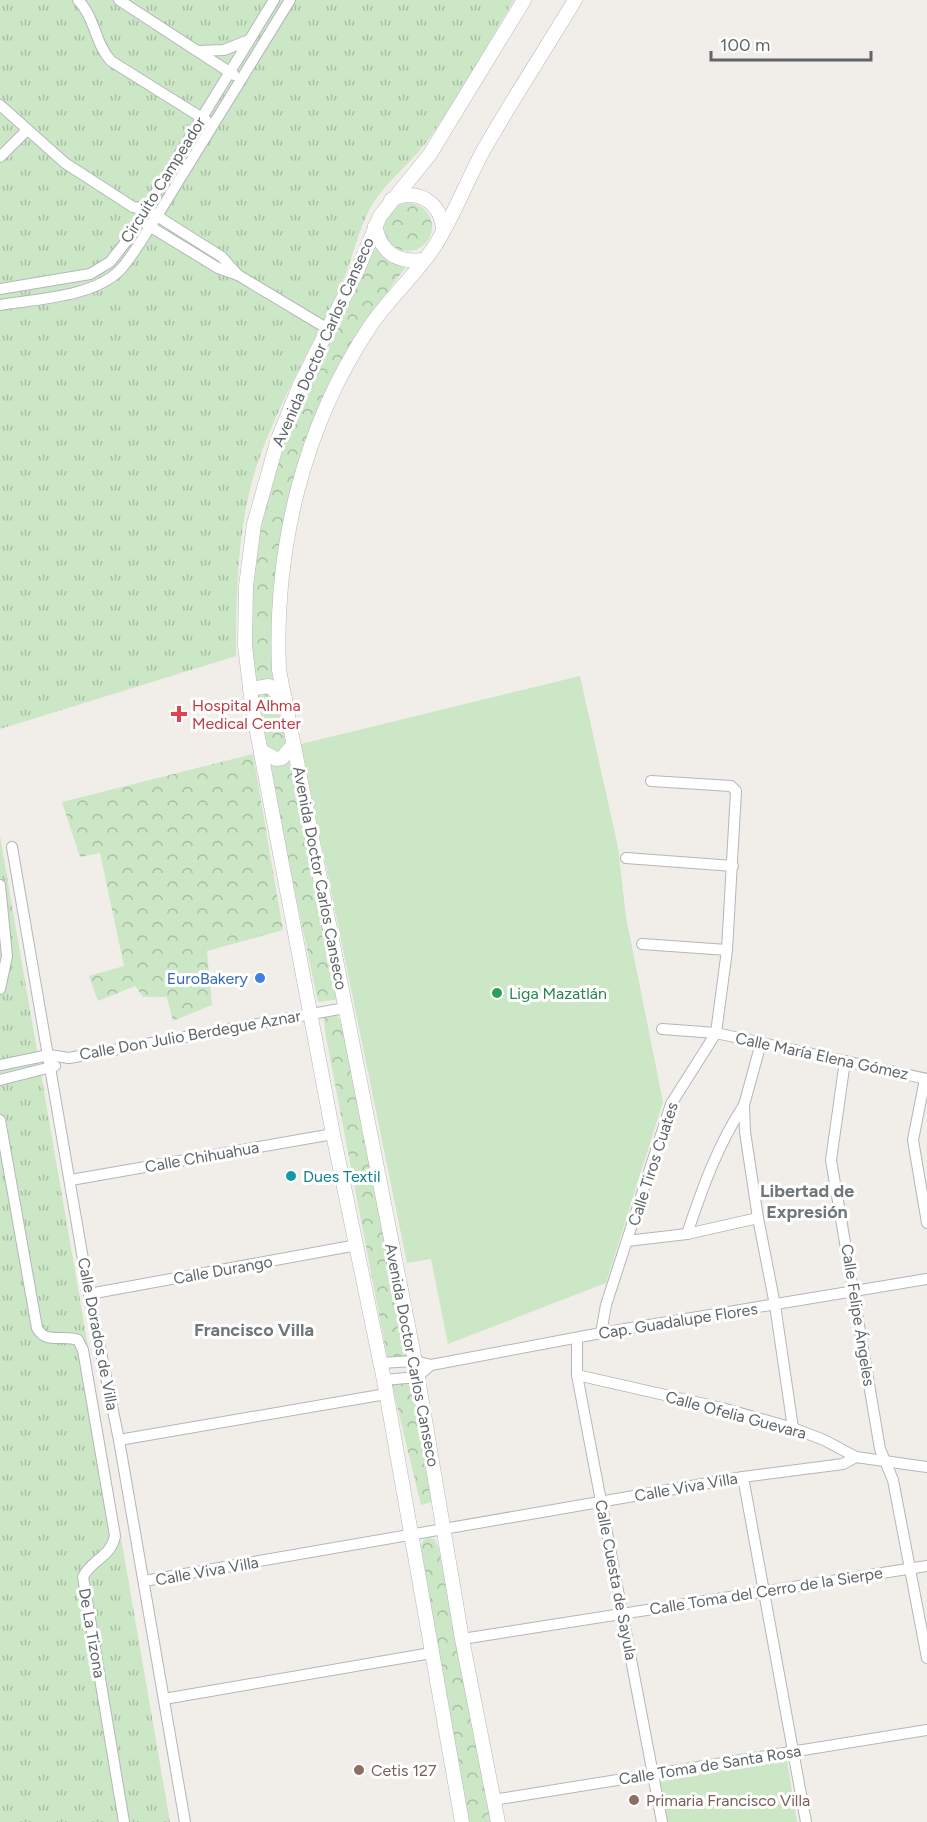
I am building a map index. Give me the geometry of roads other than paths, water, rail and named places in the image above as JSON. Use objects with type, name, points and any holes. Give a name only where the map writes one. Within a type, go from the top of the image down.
[{"type":"main road","name":"Avenida Doctor Carlos Canseco","points":[[462,1822],[385,1387],[333,1134],[261,751],[244,645],[254,524],[278,439],[299,387],[358,269],[375,226],[391,201],[430,154],[524,0]]},
{"type":"main road","name":"Avenida Doctor Carlos Canseco","points":[[498,1822],[462,1639],[415,1361],[279,670],[280,597],[289,526],[302,474],[321,422],[352,356],[386,304],[424,260],[444,231],[486,147],[575,0]]},
{"type":"main road","points":[[391,201],[408,194],[427,199],[440,213],[444,231]]},
{"type":"main road","points":[[375,226],[381,244],[392,257],[403,260],[424,260]]},
{"type":"main road","points":[[250,689],[269,686],[285,699]]},
{"type":"main road","points":[[261,751],[276,759],[282,758],[293,745]]},
{"type":"street","points":[[78,0],[85,7],[105,54],[111,62],[212,124]]},
{"type":"street","points":[[119,0],[241,79]]},
{"type":"street","name":"Circuito Campeador","points":[[0,289],[90,274],[110,262],[274,0]]},
{"type":"street","name":"Circuito Campeador","points":[[0,305],[95,287],[118,272],[157,216],[290,0]]},
{"type":"street","points":[[195,50],[224,50],[249,40]]},
{"type":"street","points":[[0,105],[26,131],[65,163],[133,207],[145,209],[157,216]]},
{"type":"street","points":[[0,157],[26,131]]},
{"type":"street","points":[[133,207],[139,219],[150,227],[218,268],[238,274],[328,330]]},
{"type":"street","name":"Circuito Campeador","points":[[157,216],[222,257],[238,274]]},
{"type":"street","points":[[110,262],[118,272]]},
{"type":"street","points":[[13,287],[15,302]]},
{"type":"street","name":"Calle Tiros Cuates","points":[[601,1333],[606,1305],[671,1104],[716,1033],[727,950],[733,866],[735,788],[651,781]]},
{"type":"street","name":"Calle Dorados de Villa","points":[[12,847],[89,1294],[119,1440],[185,1822]]},
{"type":"street","points":[[626,858],[733,866]]},
{"type":"street","points":[[0,885],[7,957],[0,989]]},
{"type":"street","points":[[642,944],[727,950]]},
{"type":"street","name":"Calle Don Julio Berdegue Aznar","points":[[69,1058],[345,1008]]},
{"type":"street","name":"Calle María Elena Gómez","points":[[662,1029],[716,1033],[926,1079]]},
{"type":"street","points":[[761,1043],[744,1105],[745,1132],[758,1218],[775,1305],[793,1428]]},
{"type":"street","points":[[0,1065],[49,1054],[69,1058]]},
{"type":"street","points":[[0,1080],[51,1069],[69,1058]]},
{"type":"street","name":"Calle Felipe Ángeles","points":[[845,1061],[831,1160],[880,1449],[894,1480],[927,1658]]},
{"type":"street","points":[[926,1079],[912,1140],[927,1223]]},
{"type":"street","points":[[687,1234],[703,1185],[731,1124],[744,1105]]},
{"type":"street","points":[[0,1120],[3,1160]]},
{"type":"street","name":"Calle Chihuahua","points":[[71,1180],[333,1134]]},
{"type":"street","name":"De La Tizona","points":[[3,1160],[37,1328],[40,1335],[48,1338],[71,1337],[78,1340],[83,1350],[115,1536],[113,1545],[107,1554],[86,1572],[83,1578],[124,1822]]},
{"type":"street","points":[[627,1241],[687,1234],[758,1218]]},
{"type":"street","name":"Calle Durango","points":[[89,1294],[357,1245]]},
{"type":"street","name":"Cap. Guadalupe Flores","points":[[380,1364],[415,1361],[430,1365],[601,1333],[927,1279]]},
{"type":"street","name":"Calle Cuesta de Sayula","points":[[578,1338],[577,1375],[662,1822]]},
{"type":"street","points":[[119,1440],[385,1387],[417,1377],[430,1365]]},
{"type":"street","name":"Calle Ofelia Guevara","points":[[577,1375],[722,1408],[793,1428],[824,1440],[856,1457],[927,1467]]},
{"type":"street","name":"Calle Viva Villa","points":[[144,1581],[743,1478],[843,1464],[856,1457]]},
{"type":"street","points":[[743,1478],[806,1822]]},
{"type":"street","name":"Calle Toma del Cerro de la Sierpe","points":[[462,1639],[927,1566]]},
{"type":"street","points":[[164,1700],[431,1653]]},
{"type":"street","name":"Calle Toma de Santa Rosa","points":[[493,1800],[927,1730]]},
{"type":"place","name":"Hospital Alhma Medical Center","points":[[179,714]]},
{"type":"place","name":"EuroBakery","points":[[260,978]]},
{"type":"place","name":"Liga Mazatlán","points":[[497,993]]},
{"type":"place","name":"Dues Textil","points":[[291,1176]]},
{"type":"place","name":"Cetis 127","points":[[359,1770]]},
{"type":"place","name":"Primaria Francisco Villa","points":[[634,1800]]},
{"type":"district","name":"Libertad de Expresión","points":[[807,1201]]},
{"type":"district","name":"Francisco Villa","points":[[254,1330]]}]
